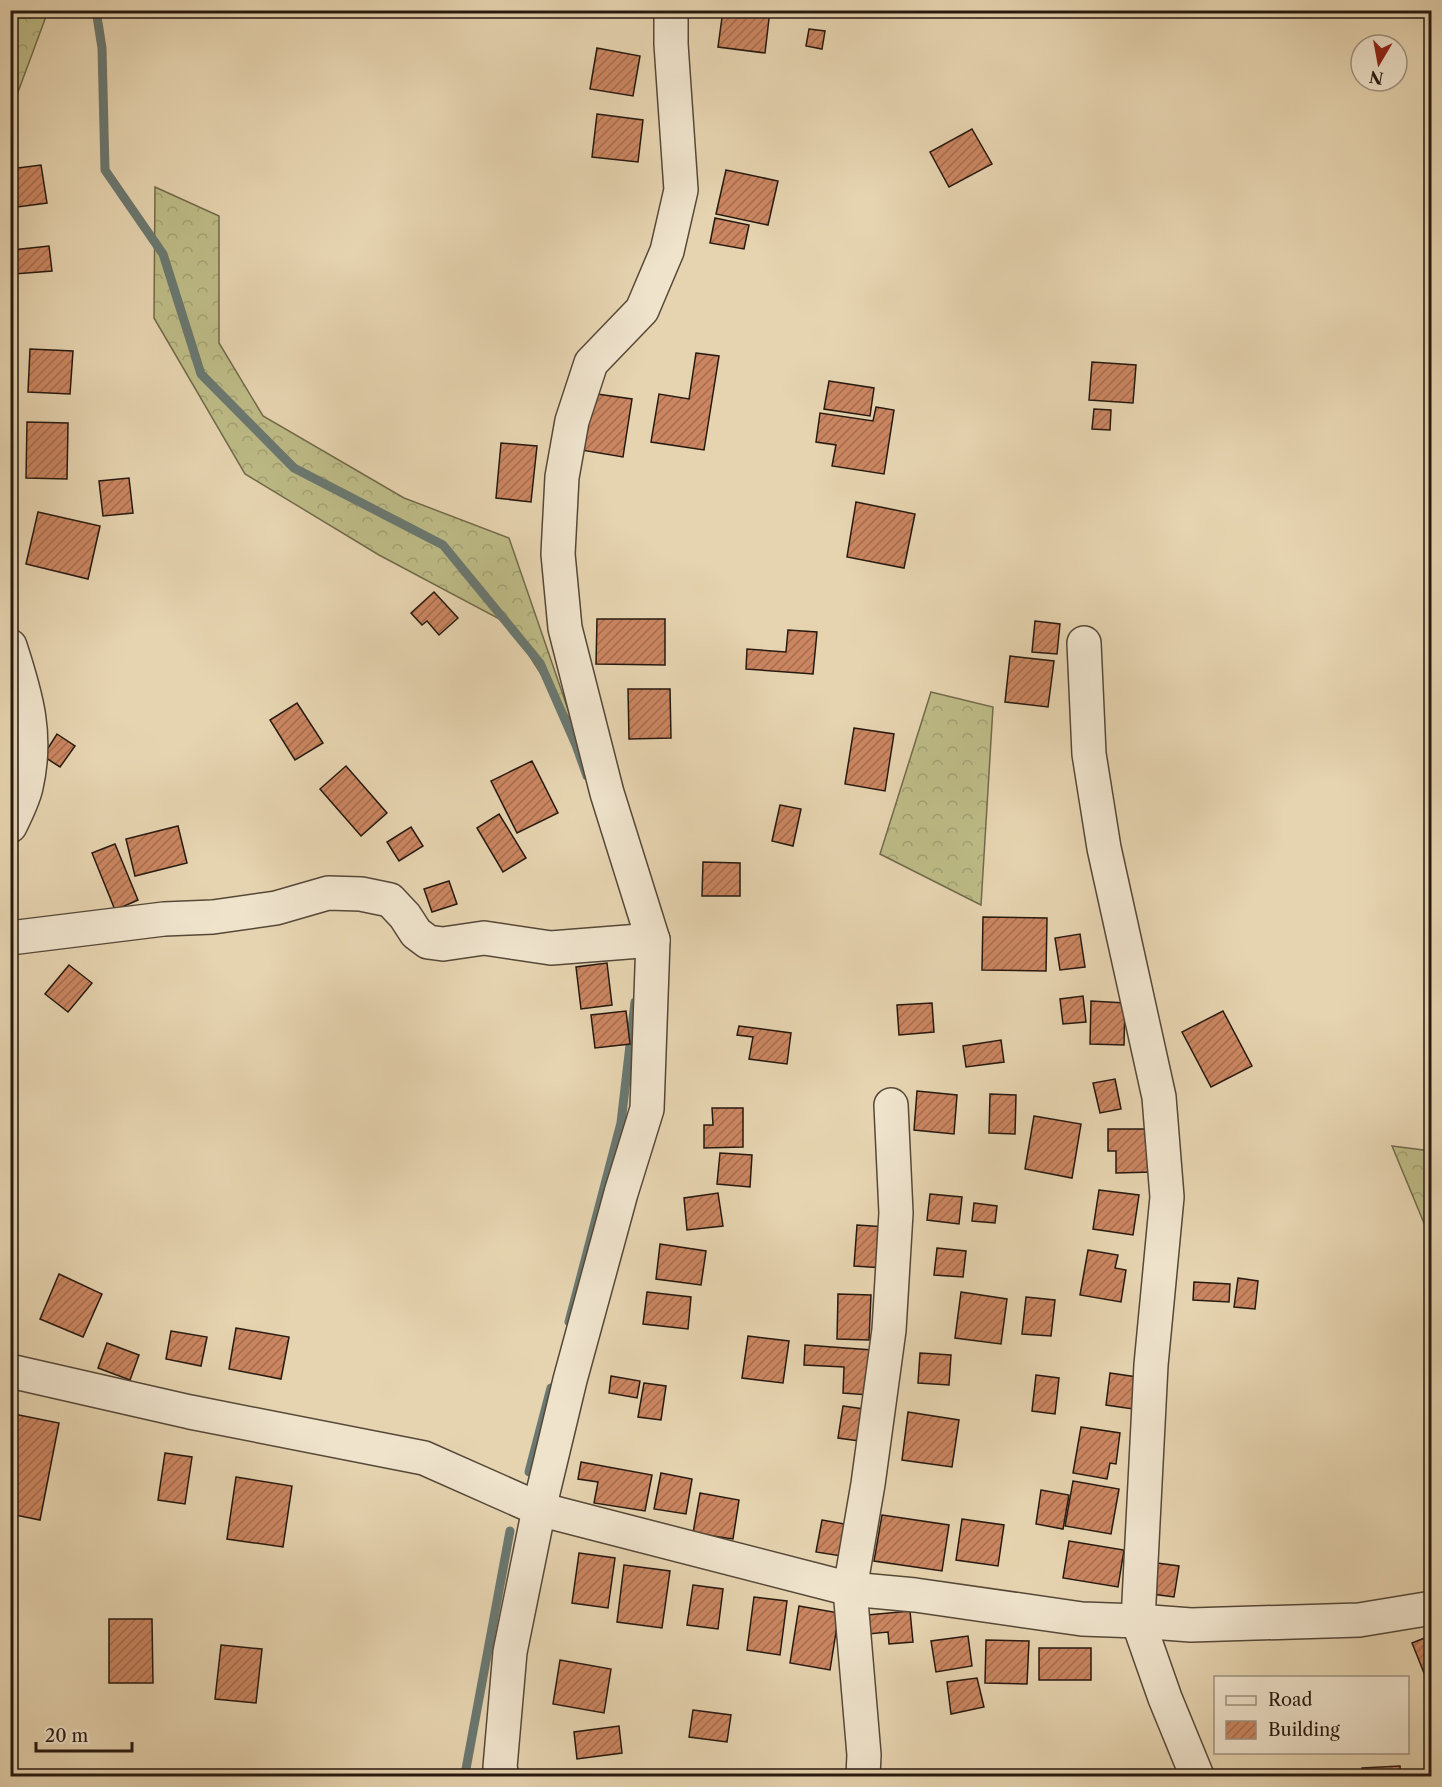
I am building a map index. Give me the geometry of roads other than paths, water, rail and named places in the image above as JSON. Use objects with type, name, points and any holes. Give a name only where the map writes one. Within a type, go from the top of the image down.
[{"type":"street","points":[[502,1776],[500,1767],[510,1652],[539,1509],[570,1380],[621,1193],[647,1109],[653,940],[607,793],[565,628],[558,554],[562,477],[575,411],[591,363],[642,310],[667,251],[681,190],[670,10]]},
{"type":"street","points":[[1084,643],[1089,754],[1104,848],[1159,1096],[1167,1197],[1151,1365],[1138,1621],[1165,1698],[1197,1776]]},
{"type":"street","points":[[10,646],[27,697],[33,744],[26,789],[10,826]]},
{"type":"street","points":[[10,938],[164,919],[213,917],[265,910],[328,893],[361,894],[390,900],[405,916],[416,933],[428,942],[443,944],[484,938],[551,948],[653,940]]},
{"type":"street","points":[[863,1776],[864,1755],[850,1589],[868,1484],[889,1330],[896,1213],[891,1104]]},
{"type":"street","points":[[10,1371],[190,1412],[424,1458],[539,1509],[850,1589],[915,1595],[1082,1619],[1191,1625],[1359,1620],[1431,1608]]},
{"type":"waterway","points":[[96,10],[102,48],[105,170],[163,254],[201,374],[294,468],[443,545],[540,663],[587,776]]},
{"type":"waterway","points":[[569,1322],[621,1123],[635,1002]]},
{"type":"waterway","points":[[529,1472],[551,1388]]},
{"type":"waterway","points":[[468,1776],[466,1769],[510,1531]]}]
